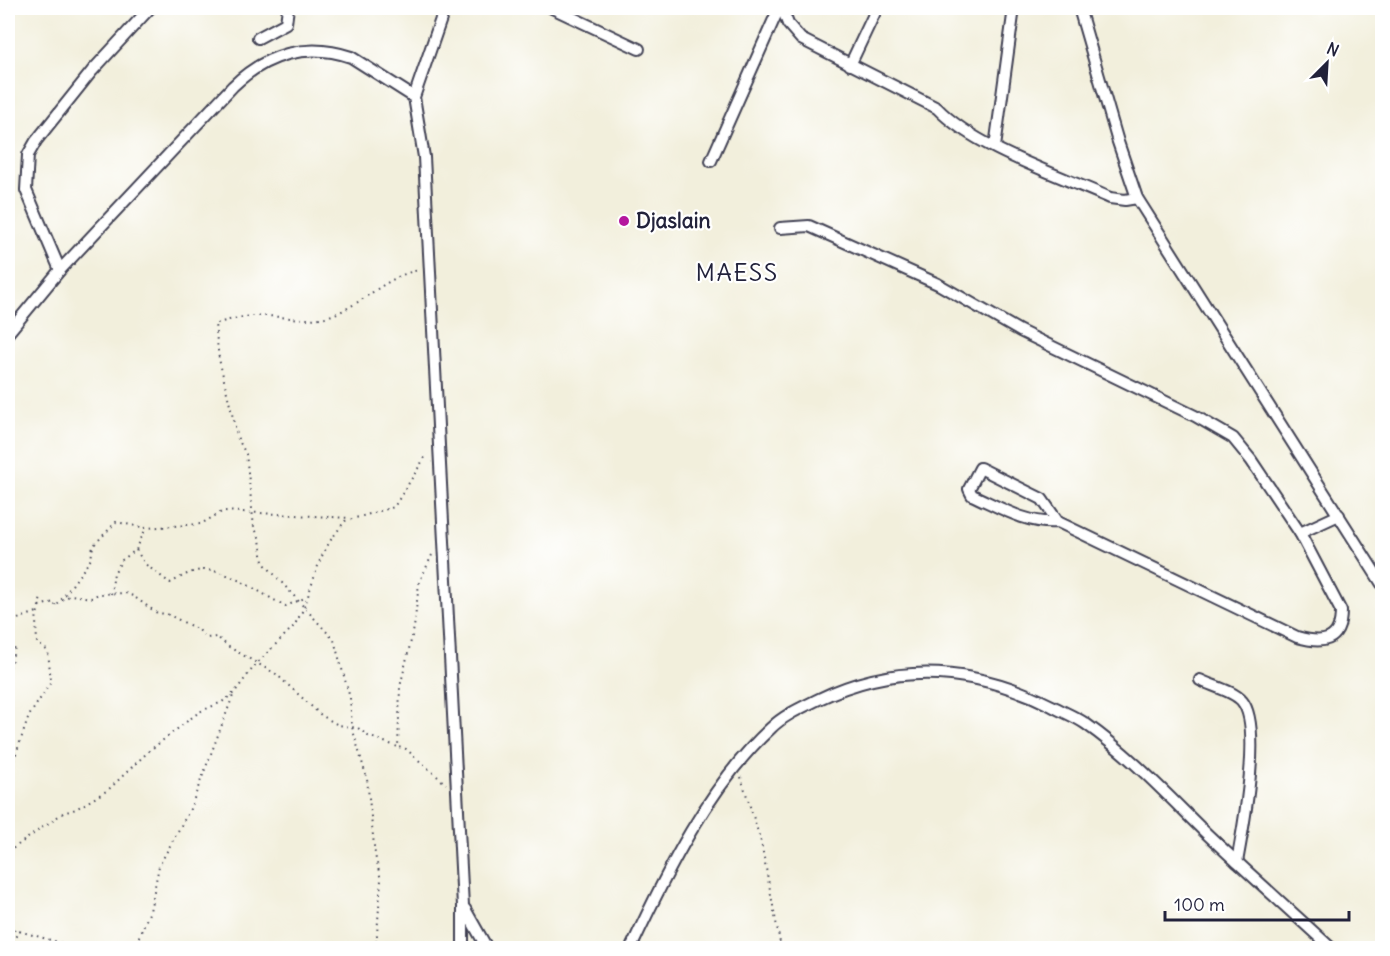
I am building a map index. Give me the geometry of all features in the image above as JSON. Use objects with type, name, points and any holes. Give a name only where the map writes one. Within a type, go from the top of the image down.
[{"type":"street","points":[[60,270],[26,190],[28,155],[36,141],[92,70],[150,8]]},
{"type":"street","points":[[258,38],[286,23],[288,8]]},
{"type":"street","points":[[552,8],[639,49]]},
{"type":"street","points":[[781,8],[788,24],[801,39],[937,108],[950,122],[995,147],[1110,198],[1125,200],[1137,198]]},
{"type":"street","points":[[711,161],[781,8]]},
{"type":"street","points":[[850,65],[877,8]]},
{"type":"street","points":[[995,147],[1014,8]]},
{"type":"street","points":[[1079,8],[1114,131],[1137,198],[1383,584]]},
{"type":"street","points":[[442,10],[414,97],[424,157],[463,906],[463,948]]},
{"type":"street","points":[[8,333],[60,270],[233,86],[265,60],[293,52],[340,53],[351,57],[414,97]]},
{"type":"street","points":[[780,228],[809,226],[938,284],[1020,331],[1195,416],[1233,438],[1251,460],[1300,533],[1341,611],[1341,620],[1336,633],[1326,641],[1316,642],[1297,637],[1058,522],[1042,499],[992,473],[980,468],[973,479],[969,489],[972,495],[1026,519],[1044,524],[1058,522]]},
{"type":"street","points":[[1300,533],[1339,515]]},
{"type":"street","points":[[631,948],[682,846],[735,766],[772,726],[802,707],[836,691],[874,677],[910,673],[967,675],[1034,697],[1084,722],[1131,760],[1331,948]]},
{"type":"street","points":[[1200,680],[1241,699],[1250,716],[1248,800],[1237,862]]},
{"type":"street","points":[[463,906],[487,948]]},
{"type":"path","points":[[376,948],[381,880],[375,855],[367,779],[352,727],[350,698],[334,640],[263,562],[252,511],[246,454],[238,439],[219,359],[215,324],[255,316],[305,319],[329,316],[411,272],[430,268]]},
{"type":"path","points":[[8,852],[63,813],[76,809],[108,790],[149,751],[199,712],[222,702],[234,693],[256,664],[294,626],[304,608],[330,542],[345,521],[394,507],[439,436]]},
{"type":"path","points":[[39,606],[54,602],[56,607],[91,559],[93,546],[116,522],[146,528],[201,524],[223,511],[252,511],[351,519]]},
{"type":"path","points":[[111,594],[118,566],[128,554],[136,550],[146,528]]},
{"type":"path","points":[[398,747],[400,687],[414,628],[419,584],[432,555],[444,539]]},
{"type":"path","points":[[136,550],[146,564],[170,583],[196,571],[209,570],[233,578],[286,606],[308,597]]},
{"type":"path","points":[[62,600],[71,595],[92,598],[98,594],[133,596],[157,613],[167,614],[199,630],[206,638],[217,637],[256,664],[276,674],[321,715],[338,724],[352,727],[406,749],[442,782]]},
{"type":"path","points":[[8,777],[29,716],[51,682],[48,651],[37,643],[41,597]]},
{"type":"path","points":[[8,625],[12,621],[38,612]]},
{"type":"path","points":[[8,639],[15,647],[8,675]]},
{"type":"path","points":[[134,948],[150,911],[159,866],[190,809],[234,693]]},
{"type":"path","points":[[746,787],[761,842],[782,948]]},
{"type":"path","points":[[8,928],[79,948]]},
{"type":"path","points":[[8,946],[20,931]]},
{"type":"place","name":"Djaslain","points":[[624,221]]},
{"type":"district","name":"MAESS","points":[[737,273]]}]
